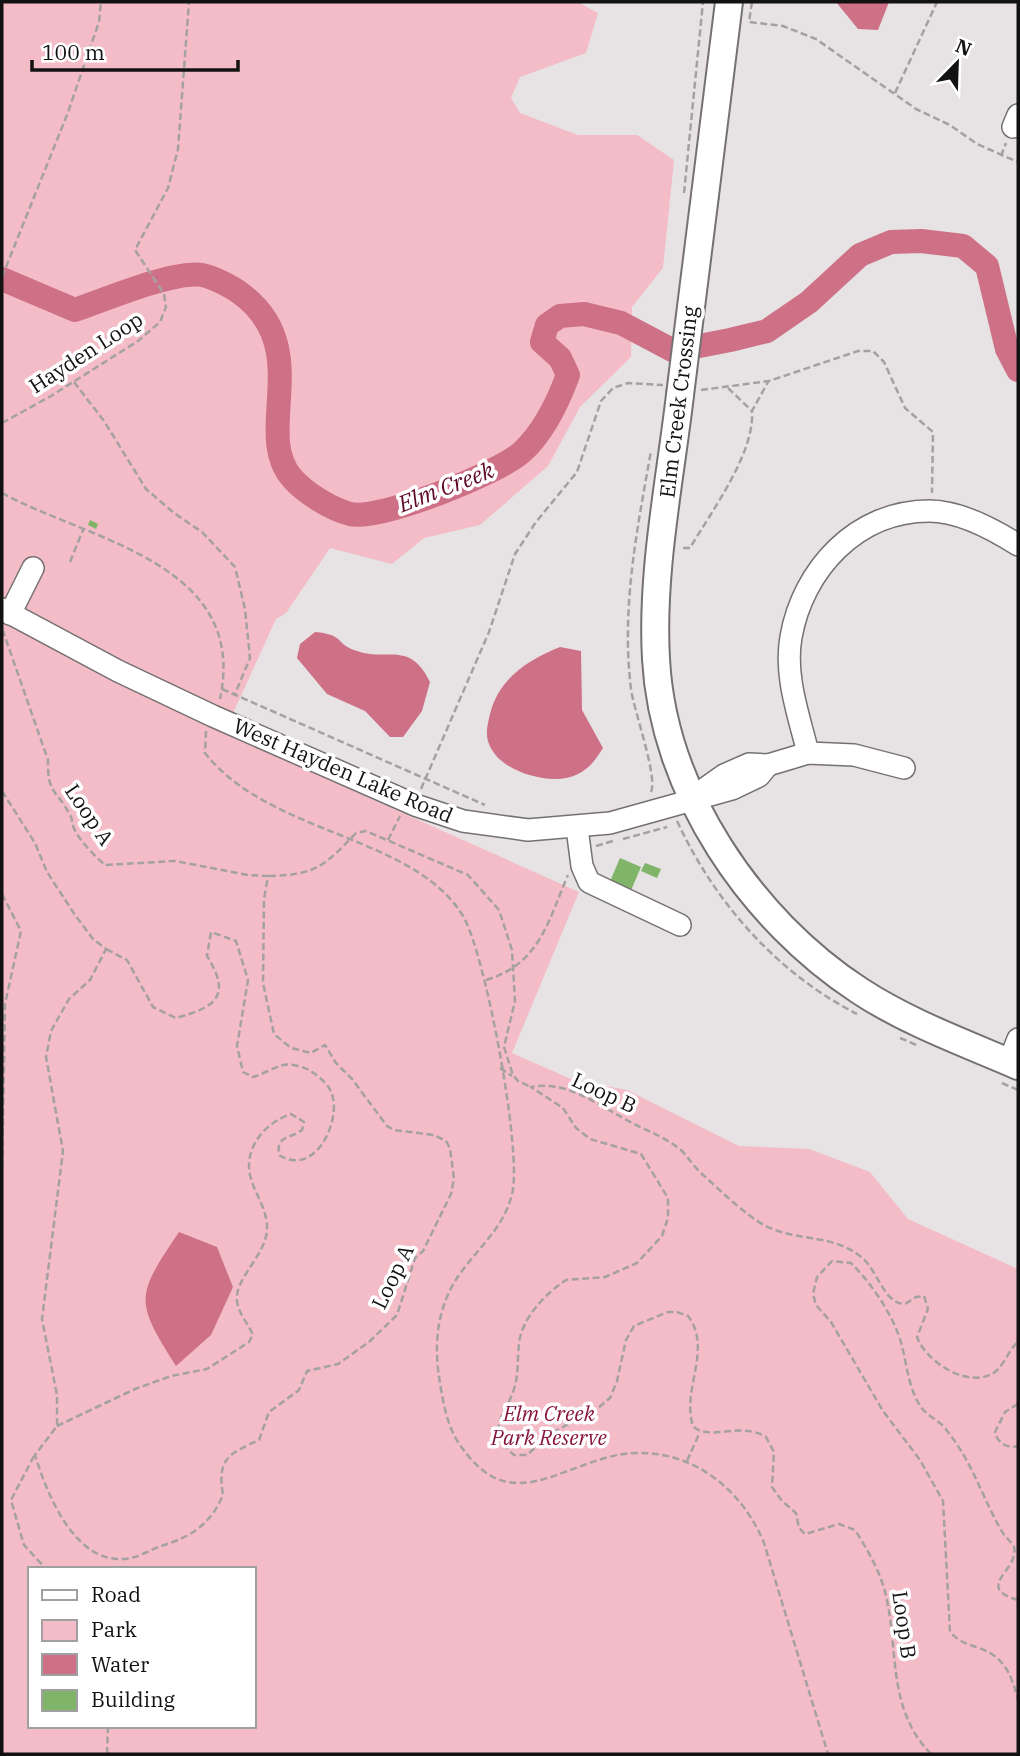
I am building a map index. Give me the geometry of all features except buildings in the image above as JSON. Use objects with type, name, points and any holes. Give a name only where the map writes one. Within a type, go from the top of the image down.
[{"type":"main road","name":"Elm Creek Crossing","points":[[693,798],[666,726],[658,684],[655,639],[657,592],[680,395],[694,194],[729,2]]},
{"type":"main road","points":[[693,798],[752,890],[785,928],[821,962],[900,1014],[1015,1055]]},
{"type":"street","points":[[808,753],[792,690],[791,637],[814,575],[832,553],[851,535],[877,521],[903,513],[931,511],[964,518],[1018,545]]},
{"type":"street","points":[[4,617],[33,568]]},
{"type":"street","name":"West Hayden Lake Road","points":[[4,617],[188,704],[404,800],[447,816],[495,826],[528,830],[577,828],[631,818],[693,798],[732,789],[759,776],[768,765],[808,753],[854,755],[904,768]]},
{"type":"street","points":[[577,828],[582,866],[589,882],[680,925]]},
{"type":"path","points":[[2,277],[67,115],[99,22],[101,2]]},
{"type":"path","name":"Hayden Loop","points":[[2,423],[153,330],[160,322],[166,307],[164,294],[135,254],[168,188],[178,149],[189,2]]},
{"type":"path","points":[[694,194],[703,2]]},
{"type":"path","points":[[752,2],[749,22],[783,26],[806,34],[977,144],[1018,162]]},
{"type":"path","points":[[895,93],[936,2]]},
{"type":"path","points":[[73,381],[104,421],[146,489],[202,532],[235,567],[245,609],[246,648],[250,658],[235,694]]},
{"type":"path","points":[[683,548],[690,548],[743,454],[751,435],[752,411],[769,381]]},
{"type":"path","points":[[728,388],[752,411]]},
{"type":"path","points":[[646,796],[654,785],[632,696],[626,634],[632,570],[652,443]]},
{"type":"path","points":[[2,493],[155,562],[175,574],[192,590],[211,617],[219,636],[225,667],[216,709]]},
{"type":"path","points":[[71,562],[83,530]]},
{"type":"path","name":"Loop A","points":[[4,617],[48,760],[47,776],[53,793],[71,816],[73,826],[90,851],[105,865],[175,860],[248,875],[268,876],[264,899],[263,983],[274,1034],[291,1048],[311,1054],[326,1045],[376,1114],[394,1130],[434,1135],[446,1141],[450,1148],[454,1179],[451,1194],[423,1251],[415,1258],[397,1315],[369,1342],[338,1364],[307,1371],[299,1390],[269,1412],[259,1440],[227,1458],[220,1473],[223,1494],[203,1527],[189,1536],[127,1559],[100,1557],[84,1546],[72,1532],[43,1480],[35,1455]]},
{"type":"path","points":[[222,689],[338,743],[490,807]]},
{"type":"path","points":[[209,723],[204,748],[226,777],[254,797],[425,876],[448,896],[464,918],[481,961],[514,1150],[513,1191],[495,1232],[461,1272],[448,1293],[436,1340],[443,1398],[455,1438],[467,1455],[485,1471],[507,1481],[519,1483],[544,1481],[616,1455],[656,1453],[687,1461],[720,1481],[743,1506],[758,1530],[828,1754]]},
{"type":"path","points":[[654,785],[661,786]]},
{"type":"path","points":[[2,792],[35,842],[47,872],[75,915],[93,939],[127,960],[153,1007],[176,1018],[208,1009],[219,994],[219,975],[207,956],[211,932],[236,941],[248,980],[237,1046],[243,1072],[253,1077],[285,1063],[305,1068],[323,1080],[334,1099],[328,1130],[315,1154],[298,1161],[279,1155],[279,1143],[283,1137],[302,1130],[304,1122],[291,1114],[275,1119],[266,1127],[259,1136],[249,1163],[268,1229],[256,1263],[240,1286],[236,1297],[240,1315],[253,1335],[249,1342],[207,1369],[171,1376],[135,1389],[57,1426],[35,1455],[11,1500],[24,1545],[44,1567]]},
{"type":"path","points":[[388,840],[400,817],[404,800]]},
{"type":"path","points":[[268,876],[300,876],[316,870],[356,833],[363,831],[477,881],[504,918],[512,950],[515,1001],[504,1047],[515,1078]]},
{"type":"path","points":[[2,894],[21,931],[5,1004],[2,1175]]},
{"type":"path","points":[[57,1426],[57,1395],[42,1319],[63,1151],[46,1057],[51,1031],[69,999],[90,980],[106,949]]},
{"type":"path","points":[[500,1068],[531,1087]]},
{"type":"path","name":"Loop B","points":[[531,1087],[546,1086],[581,1095],[673,1144],[700,1173],[765,1225],[783,1232],[831,1240],[859,1255],[875,1270],[887,1296],[893,1301],[905,1304],[924,1296],[928,1309],[917,1337],[927,1354],[945,1369],[966,1375],[990,1374],[996,1371],[1018,1342]]},
{"type":"path","name":"Loop B","points":[[531,1087],[563,1108],[576,1128],[590,1139],[645,1157],[651,1175],[668,1198],[668,1218],[662,1236],[637,1263],[605,1277],[566,1280],[531,1314],[520,1338],[513,1392],[499,1422],[501,1443],[514,1455],[527,1455],[550,1434],[597,1408],[612,1394],[631,1329],[668,1312],[677,1312],[691,1319],[698,1343],[689,1408],[693,1426],[700,1432],[741,1429],[762,1434],[775,1452],[771,1472],[774,1492],[796,1513],[803,1533],[811,1535],[839,1524],[855,1530],[884,1588],[895,1682],[902,1708],[914,1735],[931,1754]]},
{"type":"path","name":"Loop B","points":[[1018,1600],[1006,1596],[1000,1589],[999,1582],[1015,1558],[1014,1548],[999,1527],[976,1472],[944,1426],[922,1409],[908,1379],[898,1334],[871,1286],[851,1263],[845,1260],[832,1261],[817,1277],[813,1294],[816,1305],[831,1322],[883,1410],[920,1460],[943,1501],[950,1632],[961,1643],[991,1653],[1004,1663],[1013,1677],[1018,1699]]},
{"type":"path","points":[[1018,1404],[1005,1412],[995,1432],[998,1440],[1005,1445],[1018,1446]]},
{"type":"path","points":[[687,1461],[700,1432]]},
{"type":"path","points":[[107,1754],[108,1728]]},
{"type":"green space","name":"Elm Creek Park Reserve","points":[[2,2],[578,2],[598,13],[586,53],[520,77],[511,98],[520,113],[578,135],[637,135],[674,160],[663,268],[632,307],[631,357],[580,407],[548,466],[480,525],[424,538],[392,564],[330,548],[286,613],[276,619],[224,733],[579,892],[512,1053],[589,1087],[589,1083],[627,1090],[739,1146],[809,1149],[870,1172],[908,1219],[1018,1269],[1018,1754],[2,1754]]},
{"type":"water","points":[[836,2],[889,2],[878,30],[858,29]]},
{"type":"water","points":[[315,632],[336,637],[354,650],[405,656],[422,669],[430,682],[422,711],[403,737],[390,737],[365,711],[327,694],[297,658],[300,644]]},
{"type":"water","points":[[560,647],[581,651],[582,710],[603,748],[589,766],[568,778],[531,776],[508,765],[492,750],[487,736],[490,714],[500,690],[516,672]]},
{"type":"water","points":[[179,1232],[217,1247],[233,1287],[211,1335],[176,1366],[153,1326],[147,1311],[146,1298],[154,1271]]},
{"type":"waterway","name":"Elm Creek","points":[[2,279],[75,310],[139,287],[190,275],[206,276],[240,293],[262,315],[275,339],[279,364],[278,438],[281,459],[292,478],[311,495],[350,514],[386,510],[439,494],[490,472],[522,452],[549,416],[568,375],[560,358],[542,342],[547,325],[560,316],[584,314],[621,323],[674,351],[730,340],[767,331],[809,302],[860,255],[891,242],[921,241],[963,246],[987,266],[1007,349],[1018,370]]}]
